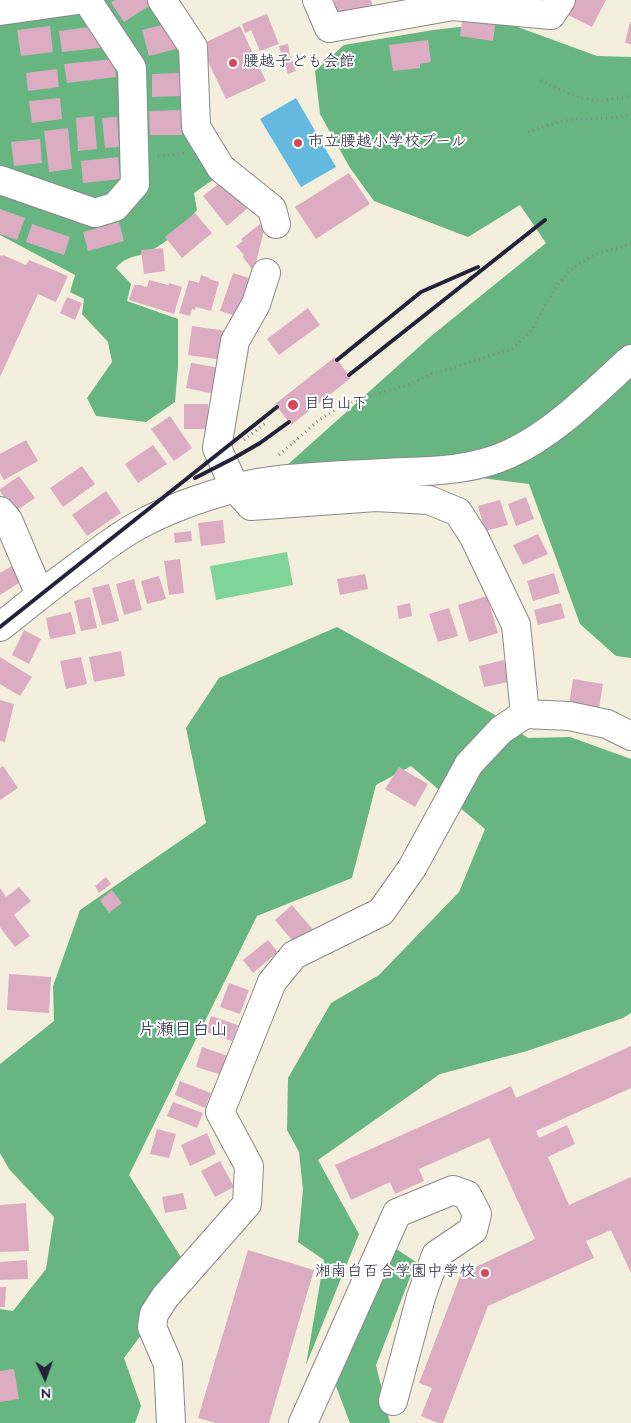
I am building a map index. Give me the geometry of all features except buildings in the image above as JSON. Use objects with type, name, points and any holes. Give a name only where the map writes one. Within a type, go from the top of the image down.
[{"type":"street","points":[[0,11],[78,0]]},
{"type":"street","points":[[0,180],[95,213],[115,207],[135,184],[132,68],[87,0]]},
{"type":"street","points":[[162,0],[193,47],[196,127],[221,168],[272,209],[276,224]]},
{"type":"street","points":[[317,0],[330,28],[453,6],[551,15],[561,0]]},
{"type":"street","points":[[266,273],[256,304],[235,340],[217,448],[235,488],[251,506],[376,497],[429,500],[458,512],[474,537],[516,626],[526,714]]},
{"type":"street","points":[[0,627],[114,540],[138,526],[187,504],[254,483],[328,475],[446,470],[478,464],[508,455],[533,441],[572,412],[631,359]]},
{"type":"street","points":[[0,511],[8,520],[40,595]]},
{"type":"street","points":[[172,1423],[168,1364],[152,1327],[154,1314],[166,1297],[246,1204],[248,1166],[220,1112],[272,982],[294,955],[381,912],[412,868],[469,764],[501,730],[526,714],[570,716],[607,724],[631,736]]},
{"type":"street","points":[[303,1423],[397,1213],[453,1190],[467,1195],[477,1214],[473,1230],[436,1255],[422,1297],[393,1401]]},
{"type":"path","points":[[541,80],[566,93],[585,99],[602,100],[631,96]]},
{"type":"path","points":[[528,132],[551,124],[575,119],[631,114]]},
{"type":"path","points":[[134,159],[210,149]]},
{"type":"path","points":[[311,428],[319,420],[343,406],[405,386],[432,374],[512,349],[532,330],[546,303],[571,269],[595,254],[631,244]]},
{"type":"path","points":[[243,440],[266,422]]},
{"type":"green space","points":[[0,0],[161,0],[176,17],[214,179],[194,193],[197,210],[175,233],[157,247],[128,259],[116,268],[131,284],[127,301],[178,319],[178,366],[175,402],[146,422],[96,416],[87,398],[112,362],[108,342],[82,314],[84,299],[70,292],[75,275],[0,235]]},
{"type":"green space","points":[[504,22],[597,56],[631,57],[631,658],[616,656],[580,624],[529,484],[385,466],[285,467],[430,337],[546,243],[520,205],[468,237],[374,201],[350,168],[320,114],[315,71],[344,45],[433,30]]},
{"type":"green space","points":[[287,552],[293,585],[216,600],[210,566]]},
{"type":"green space","points":[[337,627],[495,715],[528,738],[570,737],[631,759],[631,1013],[623,1018],[527,1051],[440,1074],[318,1160],[359,1234],[306,1365],[324,1260],[298,1242],[303,1190],[299,1152],[287,1130],[288,1078],[331,1003],[379,975],[459,892],[485,829],[411,766],[376,785],[352,878],[257,916],[129,1175],[184,1262],[141,1335],[124,1358],[141,1406],[135,1423],[0,1423],[0,1309],[13,1311],[46,1269],[54,1217],[9,1169],[0,1153],[0,1064],[54,1021],[53,986],[80,910],[206,823],[186,728],[219,678]]},
{"type":"green space","points":[[392,1246],[416,1262],[376,1365],[390,1423],[350,1423],[334,1381]]},
{"type":"water","name":"市立腰越小学校プール","points":[[296,98],[336,167],[301,187],[260,119]]},
{"type":"railway","points":[[349,375],[545,220]]},
{"type":"railway","points":[[337,360],[421,292],[478,267]]},
{"type":"railway","points":[[0,627],[277,407]]},
{"type":"railway","points":[[195,478],[260,443],[289,422]]},
{"type":"place","name":"腰越子ども会館","points":[[233,63]]},
{"type":"place","name":"市立腰越小学校プール","points":[[298,143]]},
{"type":"place","name":"目白山下","points":[[293,405]]},
{"type":"place","name":"湘南白百合学園中学校","points":[[485,1273]]},
{"type":"district","name":"片瀬目白山","points":[[183,1031]]}]
